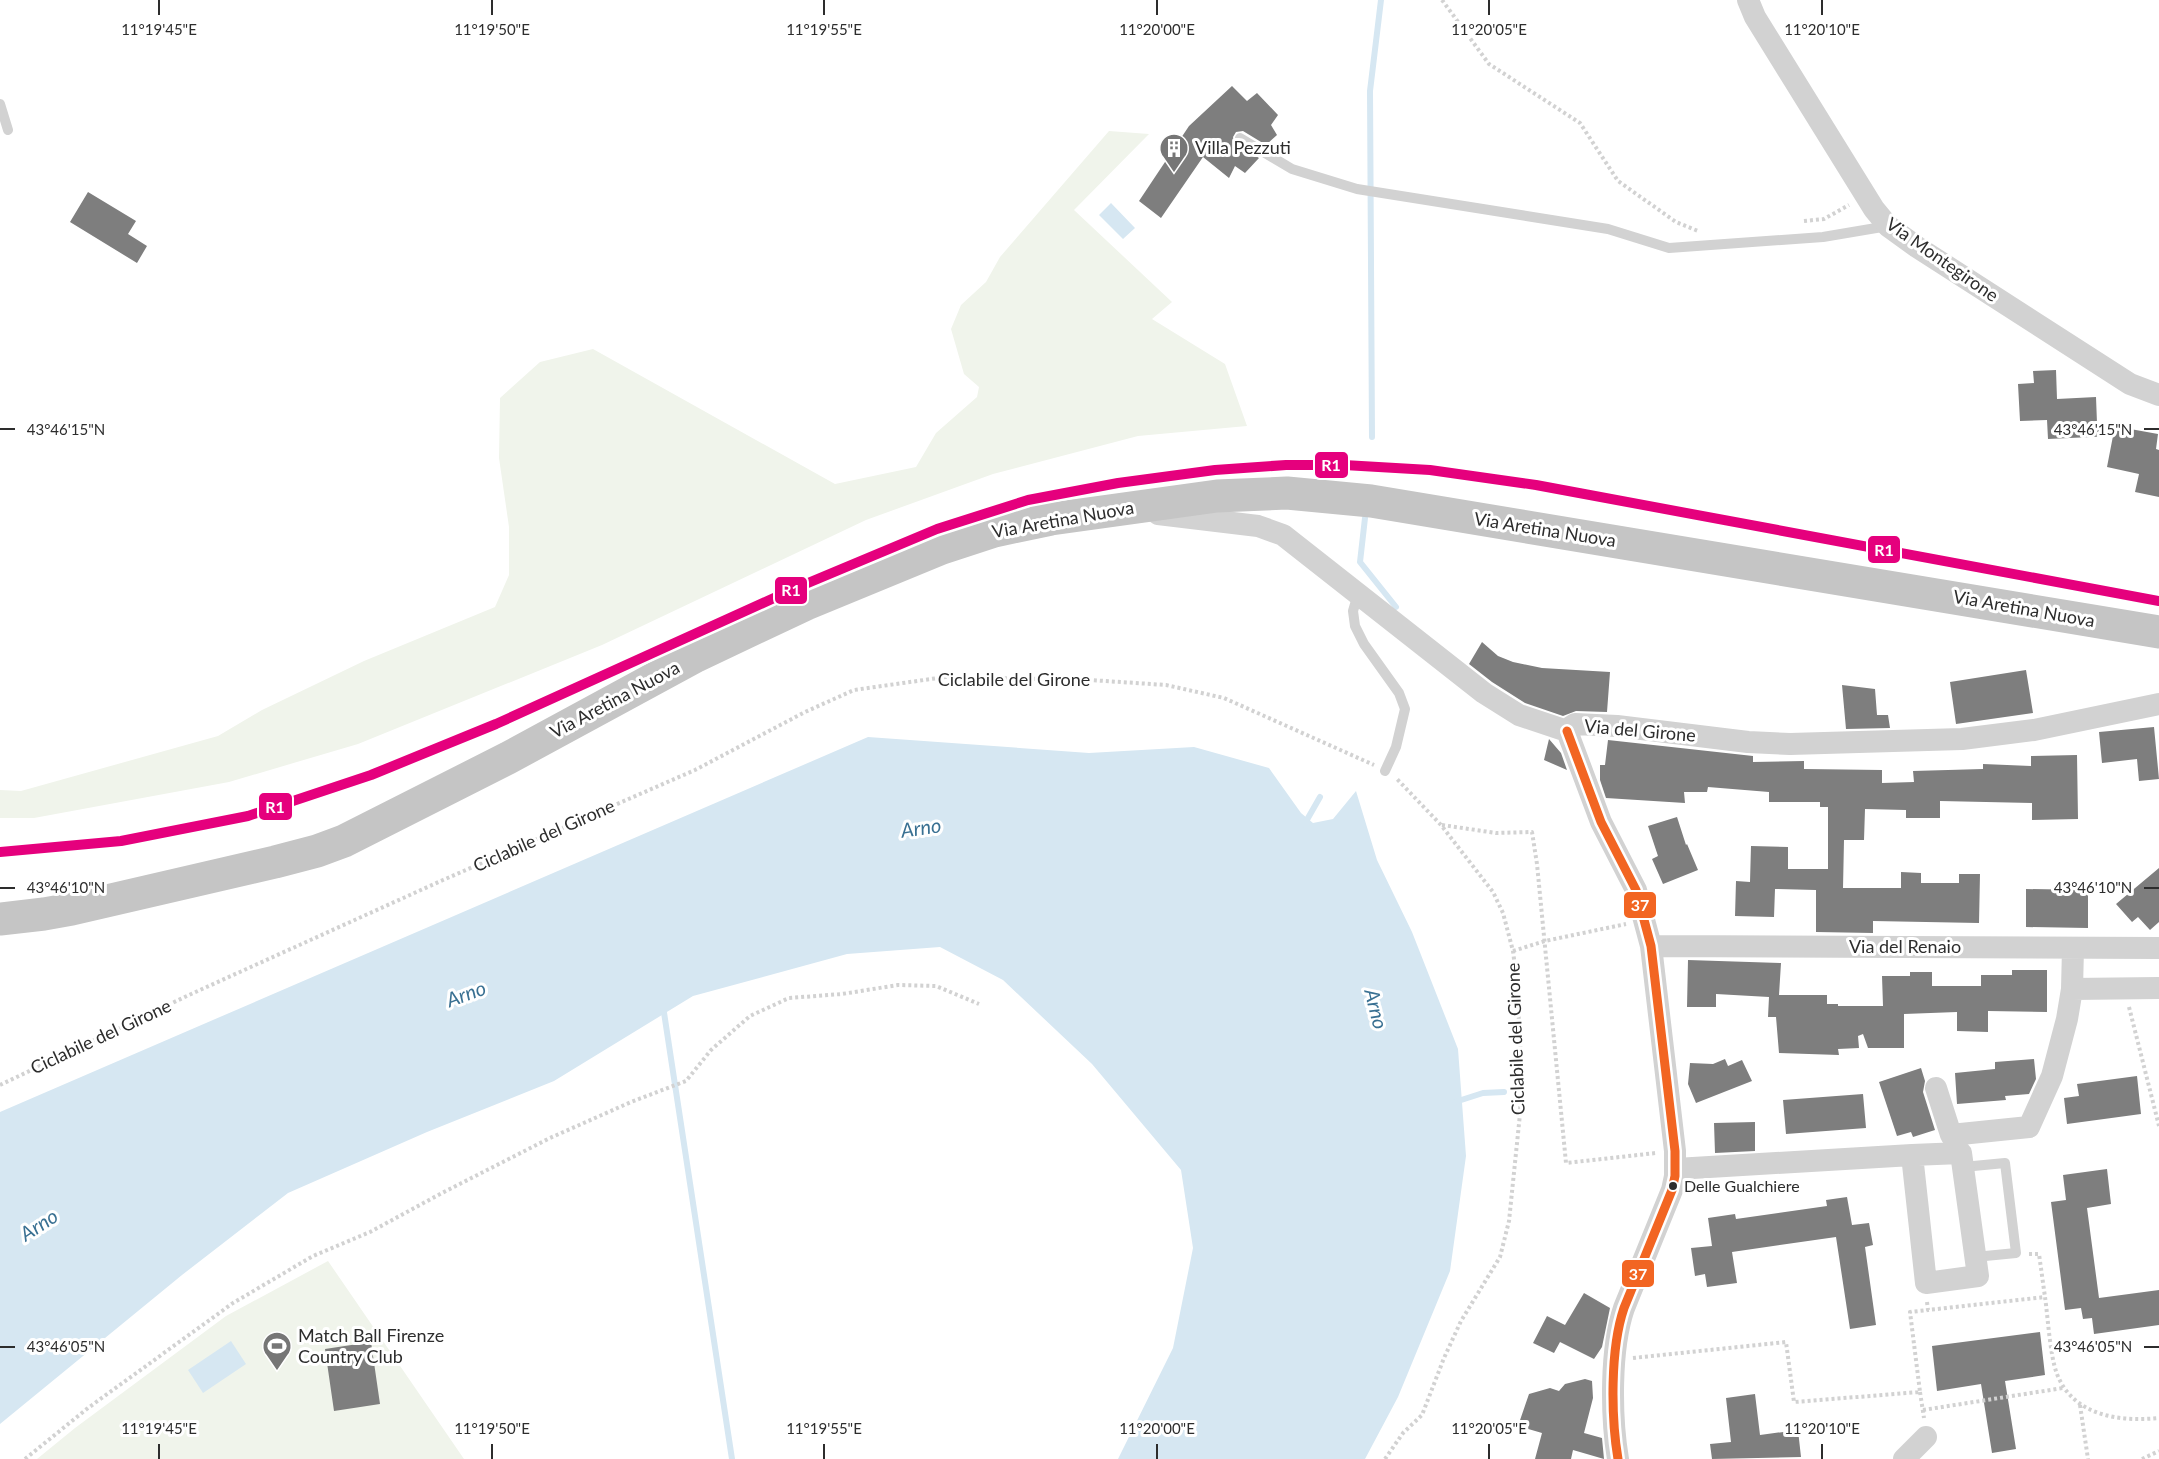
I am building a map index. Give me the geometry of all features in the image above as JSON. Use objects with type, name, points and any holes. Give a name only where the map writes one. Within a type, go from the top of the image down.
[{"type":"main road","name":"Via Aretina Nuova","points":[[0,919],[72,909],[317,851],[344,841],[508,758],[674,668],[806,604],[942,548],[994,531],[1116,509],[1217,496],[1287,494],[1371,501],[2159,632]]},
{"type":"street","name":"Via Montegirone","points":[[1748,0],[1755,17],[1866,195],[1888,225],[1917,247],[2130,384],[2159,395]]},
{"type":"street","name":"Via del Girone","points":[[1116,509],[1258,526],[1274,531],[1484,693],[1519,715],[1567,731],[1575,724],[1617,726],[1748,742],[1790,744],[1962,739],[2034,730],[2159,704]]},
{"type":"street","points":[[1567,731],[1601,822],[1636,890],[1651,946],[1676,1151],[1670,1160],[1672,1190],[1621,1315],[1615,1360],[1613,1418],[1618,1459]]},
{"type":"street","name":"Via del Renaio","points":[[1651,946],[2159,948]]},
{"type":"street","points":[[1936,1088],[1951,1136],[2029,1126],[2052,1076],[2067,1019],[2072,989],[2073,948]]},
{"type":"street","points":[[2072,989],[2159,988]]},
{"type":"street","points":[[1670,1160],[1961,1153],[1978,1276],[1926,1283],[1912,1155]]},
{"type":"street","points":[[1904,1459],[1926,1437]]},
{"type":"lane","points":[[0,104],[8,130]]},
{"type":"lane","points":[[1240,138],[1292,169],[1357,189],[1608,229],[1669,248],[1823,237],[1888,225]]},
{"type":"lane","points":[[1358,594],[1353,611],[1355,626],[1364,645],[1399,693],[1405,709],[1396,747],[1385,771]]},
{"type":"lane","points":[[1963,1167],[2005,1163],[2016,1253],[1975,1257]]},
{"type":"path","points":[[1442,0],[1489,64],[1580,123],[1618,181],[1676,222],[1701,232]]},
{"type":"path","points":[[1803,221],[1824,219],[1866,195]]},
{"type":"path","name":"Ciclabile del Girone","points":[[0,1084],[432,885],[695,770],[805,712],[854,690],[945,677],[1090,680],[1166,686],[1224,698],[1370,762],[1397,779],[1441,825],[1494,892],[1503,914],[1513,951],[1517,983],[1521,1097],[1509,1221],[1500,1257],[1461,1321],[1422,1415],[1403,1433],[1384,1459]]},
{"type":"path","points":[[1441,825],[1496,833],[1532,832],[1545,940],[1566,1163],[1670,1160]]},
{"type":"path","points":[[1513,951],[1545,940],[1637,922]]},
{"type":"path","points":[[25,1459],[88,1408],[233,1303],[313,1256],[370,1232],[550,1138],[686,1081],[711,1050],[750,1016],[789,998],[842,994],[898,985],[936,986],[979,1004]]},
{"type":"path","points":[[2124,989],[2159,1126]]},
{"type":"path","points":[[2016,1253],[2039,1254],[2056,1372],[2063,1388],[2080,1404],[2100,1415],[2136,1420],[2159,1418]]},
{"type":"path","points":[[1926,1283],[1928,1310]]},
{"type":"path","points":[[1615,1360],[1786,1342],[1794,1402],[1920,1392],[1910,1312],[2045,1297]]},
{"type":"path","points":[[1923,1410],[2063,1388]]},
{"type":"path","points":[[2080,1404],[2088,1459]]},
{"type":"path","points":[[2142,1459],[2159,1451]]},
{"type":"shaded area","points":[[1109,131],[1149,134],[1074,210],[1172,302],[1152,319],[1225,364],[1247,426],[1138,436],[993,474],[866,520],[602,645],[358,744],[229,782],[34,818],[0,818],[0,790],[21,791],[218,736],[262,710],[364,661],[495,607],[509,575],[509,527],[499,458],[500,398],[540,362],[593,349],[835,484],[916,467],[936,433],[977,397],[979,387],[964,374],[951,329],[961,305],[986,282],[1000,257]]},
{"type":"shaded area","name":"Match Ball Firenze Country Club","points":[[328,1261],[464,1459],[37,1459],[226,1316]]},
{"type":"water","points":[[1111,203],[1135,228],[1123,239],[1099,215]]},
{"type":"water","name":"Arno","points":[[868,737],[1089,753],[1194,747],[1269,768],[1301,813],[1313,823],[1333,819],[1356,791],[1377,860],[1412,932],[1458,1049],[1466,1156],[1450,1271],[1398,1397],[1365,1459],[1118,1459],[1173,1348],[1193,1248],[1181,1170],[1092,1064],[1003,980],[940,947],[847,954],[693,996],[554,1081],[427,1132],[288,1193],[182,1275],[0,1424],[0,1112]]},
{"type":"water","points":[[231,1341],[246,1364],[203,1393],[188,1370]]},
{"type":"building","name":"Villa Pezzuti","points":[[1232,86],[1247,101],[1257,93],[1278,115],[1271,125],[1277,135],[1266,145],[1243,131],[1236,132],[1233,137],[1234,142],[1259,158],[1245,173],[1235,166],[1229,178],[1203,157],[1161,218],[1139,201],[1189,126]]},
{"type":"building","points":[[88,192],[136,221],[128,234],[147,246],[137,263],[70,222]]},
{"type":"building","points":[[2056,370],[2057,399],[2096,397],[2097,423],[2158,434],[2156,449],[2159,450],[2159,497],[2135,492],[2139,474],[2107,467],[2113,436],[2048,439],[2047,420],[2020,421],[2018,384],[2034,383],[2033,371]]},
{"type":"building","points":[[1482,642],[1498,656],[1513,662],[1542,668],[1610,672],[1607,712],[1576,711],[1563,716],[1525,703],[1469,664]]},
{"type":"building","points":[[2026,670],[2033,713],[1956,724],[1950,682]]},
{"type":"building","points":[[1842,685],[1875,689],[1877,715],[1888,715],[1890,728],[1846,729]]},
{"type":"building","points":[[2154,727],[2159,779],[2139,781],[2137,759],[2102,763],[2099,732]]},
{"type":"building","points":[[1549,739],[1561,753],[1567,770],[1544,760]]},
{"type":"building","points":[[1608,740],[1753,756],[1753,762],[1804,761],[1804,769],[1882,770],[1882,783],[1914,782],[1913,771],[1983,769],[1983,764],[2031,766],[2031,756],[2077,755],[2078,819],[2032,820],[2032,803],[1940,801],[1940,818],[1906,818],[1906,810],[1865,809],[1864,840],[1844,840],[1843,888],[1901,888],[1901,872],[1921,873],[1921,883],[1959,883],[1959,874],[1980,874],[1979,923],[1873,921],[1873,933],[1816,932],[1816,890],[1775,889],[1774,917],[1735,916],[1736,881],[1750,882],[1751,846],[1788,847],[1788,869],[1828,869],[1828,807],[1820,807],[1820,802],[1769,802],[1769,792],[1708,787],[1707,792],[1684,792],[1685,803],[1606,798],[1600,780],[1600,765],[1605,765]]},
{"type":"building","points":[[1677,817],[1686,845],[1698,870],[1663,884],[1652,859],[1658,856],[1648,826]]},
{"type":"building","points":[[2159,868],[2159,922],[2150,930],[2138,917],[2132,922],[2116,904]]},
{"type":"building","points":[[2026,889],[2088,890],[2088,928],[2026,927]]},
{"type":"building","points":[[1688,960],[1781,963],[1779,995],[1827,995],[1827,1004],[1838,1004],[1838,1006],[1883,1006],[1882,976],[1910,976],[1910,972],[1932,972],[1932,986],[1981,986],[1981,975],[2012,975],[2012,970],[2047,970],[2047,1012],[1988,1011],[1988,1032],[1957,1031],[1957,1012],[1904,1014],[1904,1048],[1868,1048],[1863,1034],[1858,1036],[1859,1048],[1838,1049],[1839,1055],[1779,1053],[1776,1017],[1768,1017],[1769,997],[1716,994],[1716,1007],[1687,1007]]},
{"type":"building","points":[[1725,1059],[1728,1066],[1742,1060],[1752,1081],[1696,1103],[1688,1084],[1690,1063],[1713,1064]]},
{"type":"building","points":[[2034,1059],[2036,1079],[2029,1094],[2005,1096],[2006,1100],[1957,1104],[1955,1073],[1995,1069],[1995,1062]]},
{"type":"building","points":[[1921,1068],[1925,1081],[1923,1092],[1935,1130],[1913,1137],[1911,1132],[1897,1136],[1879,1082]]},
{"type":"building","points":[[2137,1076],[2141,1114],[2067,1124],[2064,1098],[2079,1096],[2077,1084]]},
{"type":"building","points":[[1863,1094],[1866,1128],[1786,1134],[1783,1100]]},
{"type":"building","points":[[1755,1122],[1755,1151],[1715,1153],[1714,1123]]},
{"type":"building","points":[[2107,1169],[2111,1204],[2087,1208],[2099,1298],[2159,1290],[2159,1325],[2094,1334],[2092,1318],[2083,1319],[2081,1308],[2065,1310],[2051,1202],[2066,1200],[2063,1175]]},
{"type":"building","points":[[1847,1197],[1852,1225],[1869,1223],[1873,1245],[1865,1247],[1876,1325],[1850,1329],[1836,1237],[1732,1252],[1737,1283],[1707,1287],[1705,1274],[1695,1276],[1691,1248],[1712,1246],[1708,1218],[1735,1214],[1736,1219],[1827,1206],[1826,1200]]},
{"type":"building","points":[[1584,1293],[1610,1308],[1602,1347],[1594,1359],[1560,1342],[1554,1353],[1533,1343],[1547,1316],[1565,1325]]},
{"type":"building","points":[[2040,1332],[2045,1375],[2005,1381],[2016,1449],[1992,1453],[1981,1384],[1937,1391],[1932,1346]]},
{"type":"building","points":[[371,1342],[380,1404],[334,1411],[325,1349]]},
{"type":"building","points":[[1585,1379],[1592,1381],[1593,1398],[1584,1433],[1602,1438],[1604,1459],[1573,1450],[1571,1459],[1535,1459],[1542,1433],[1518,1426],[1529,1394],[1550,1388],[1559,1391],[1565,1384]]},
{"type":"building","points":[[1755,1394],[1760,1435],[1798,1430],[1801,1457],[1712,1459],[1710,1444],[1731,1442],[1726,1398]]},
{"type":"waterway","points":[[1372,437],[1370,91],[1381,0]]},
{"type":"waterway","points":[[1365,518],[1360,562],[1396,607]]},
{"type":"waterway","points":[[1304,825],[1320,797]]},
{"type":"waterway","points":[[663,1006],[732,1459]]},
{"type":"waterway","points":[[1455,1102],[1483,1093],[1504,1092]]},
{"type":"transit line","name":"R1","points":[[0,852],[121,841],[248,816],[371,775],[496,724],[796,588],[937,529],[1028,500],[1118,483],[1215,470],[1286,465],[1344,465],[1430,470],[1536,485],[2159,601]]},
{"type":"transit line","name":"37","points":[[1567,731],[1601,822],[1636,890],[1651,946],[1675,1151],[1675,1176],[1672,1190],[1619,1325],[1613,1383],[1618,1459]]},
{"type":"place","name":"Villa Pezzuti","points":[[1174,174]]},
{"type":"place","name":"Delle Gualchiere","points":[[1673,1186]]},
{"type":"place","name":"Match Ball Firenze Country Club","points":[[277,1372]]}]
